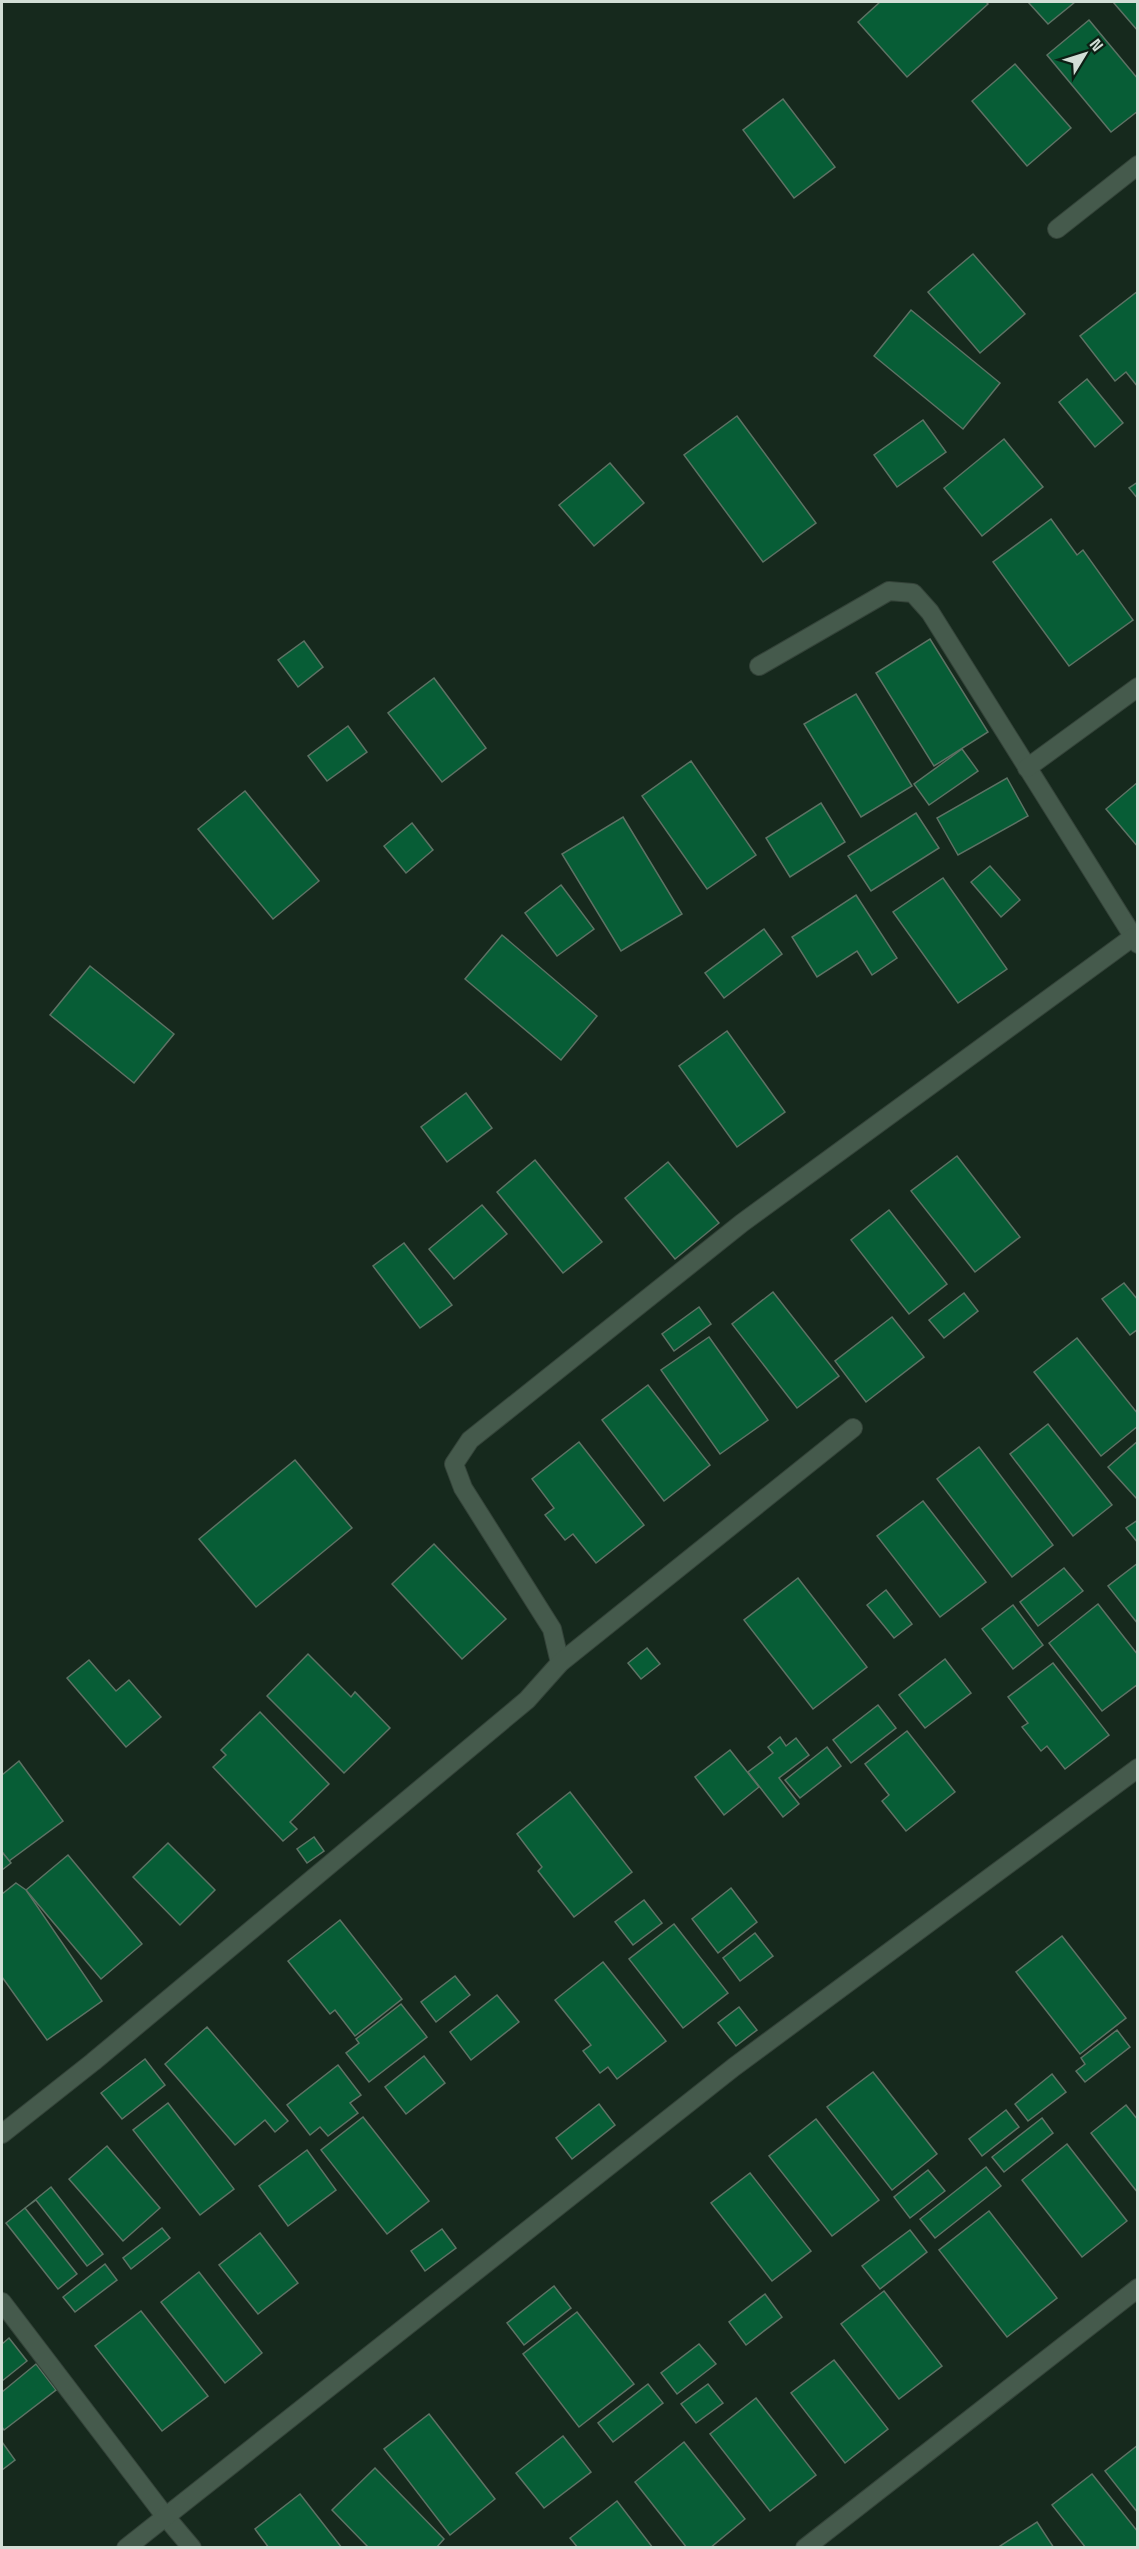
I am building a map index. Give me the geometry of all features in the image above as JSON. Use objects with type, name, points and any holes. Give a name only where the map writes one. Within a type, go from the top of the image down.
[{"type":"street","points":[[1057,229],[1137,165]]},
{"type":"street","points":[[560,1663],[552,1629],[463,1488],[454,1464],[470,1440],[742,1223],[1135,940],[930,612],[913,593],[889,591],[759,666]]},
{"type":"street","points":[[1027,768],[1137,687]]},
{"type":"street","points":[[2,2134],[93,2062],[527,1700],[560,1663],[853,1428]]},
{"type":"street","points":[[126,2547],[734,2067],[1137,1768]]},
{"type":"street","points":[[805,2547],[1137,2288]]},
{"type":"street","points":[[2,2302],[165,2516],[192,2547]]},
{"type":"building","points":[[880,2],[986,2],[988,4],[907,77],[858,22]]},
{"type":"building","points":[[1028,2],[1075,2],[1048,24]]},
{"type":"building","points":[[1113,2],[1138,2],[1138,31]]},
{"type":"building","points":[[1089,20],[1138,79],[1138,111],[1111,132],[1047,55]]},
{"type":"building","points":[[1015,64],[1071,128],[1027,166],[972,101]]},
{"type":"building","points":[[783,99],[835,167],[794,198],[743,130]]},
{"type":"building","points":[[973,254],[1025,314],[980,353],[928,292]]},
{"type":"building","points":[[1138,291],[1138,387],[1126,372],[1115,381],[1080,336]]},
{"type":"building","points":[[911,310],[1000,383],[963,429],[874,356]]},
{"type":"building","points":[[1087,379],[1123,423],[1095,447],[1059,402]]},
{"type":"building","points":[[737,416],[816,523],[763,562],[684,455]]},
{"type":"building","points":[[923,420],[946,452],[897,487],[874,455]]},
{"type":"building","points":[[1004,439],[1043,487],[982,536],[944,488]]},
{"type":"building","points":[[610,463],[644,503],[594,546],[559,505]]},
{"type":"building","points":[[1138,482],[1138,499],[1129,488]]},
{"type":"building","points":[[1051,519],[1077,555],[1083,550],[1133,620],[1069,666],[993,562]]},
{"type":"building","points":[[930,639],[988,732],[934,766],[876,673]]},
{"type":"building","points":[[304,641],[323,667],[298,687],[278,660]]},
{"type":"building","points":[[434,678],[486,748],[442,782],[388,713]]},
{"type":"building","points":[[856,694],[912,786],[861,817],[804,724]]},
{"type":"building","points":[[348,726],[367,752],[327,781],[308,756]]},
{"type":"building","points":[[962,749],[978,771],[929,805],[914,784]]},
{"type":"building","points":[[691,761],[756,855],[707,889],[642,796]]},
{"type":"building","points":[[1007,778],[1028,816],[958,855],[937,818]]},
{"type":"building","points":[[1138,782],[1138,847],[1106,809]]},
{"type":"building","points":[[245,791],[319,881],[273,919],[198,829]]},
{"type":"building","points":[[821,803],[845,842],[790,877],[766,838]]},
{"type":"building","points":[[916,813],[939,848],[871,891],[848,856]]},
{"type":"building","points":[[623,817],[682,914],[621,951],[562,854]]},
{"type":"building","points":[[412,823],[433,850],[406,873],[384,846]]},
{"type":"building","points":[[990,866],[1020,900],[1001,917],[971,882]]},
{"type":"building","points":[[943,878],[1007,969],[958,1003],[893,912]]},
{"type":"building","points":[[561,885],[594,929],[557,956],[525,913]]},
{"type":"building","points":[[856,895],[897,958],[872,975],[857,951],[817,977],[792,937]]},
{"type":"building","points":[[764,929],[782,954],[724,998],[705,973]]},
{"type":"building","points":[[502,935],[597,1016],[561,1060],[465,979]]},
{"type":"building","points":[[90,966],[174,1034],[134,1083],[50,1015]]},
{"type":"building","points":[[727,1031],[785,1112],[737,1147],[679,1066]]},
{"type":"building","points":[[466,1093],[492,1128],[447,1162],[421,1127]]},
{"type":"building","points":[[957,1156],[1020,1237],[975,1272],[911,1191]]},
{"type":"building","points":[[535,1160],[602,1242],[563,1273],[497,1192]]},
{"type":"building","points":[[668,1162],[719,1223],[675,1259],[625,1198]]},
{"type":"building","points":[[482,1205],[507,1234],[454,1279],[429,1249]]},
{"type":"building","points":[[889,1210],[947,1284],[909,1314],[851,1240]]},
{"type":"building","points":[[404,1243],[452,1305],[420,1328],[373,1266]]},
{"type":"building","points":[[1124,1283],[1138,1300],[1138,1329],[1130,1335],[1102,1299]]},
{"type":"building","points":[[773,1292],[839,1376],[797,1408],[732,1324]]},
{"type":"building","points":[[964,1293],[978,1311],[944,1338],[929,1320]]},
{"type":"building","points":[[699,1307],[711,1324],[674,1351],[662,1334]]},
{"type":"building","points":[[892,1317],[924,1357],[866,1402],[835,1361]]},
{"type":"building","points":[[709,1337],[768,1420],[720,1454],[661,1370]]},
{"type":"building","points":[[1077,1338],[1138,1414],[1138,1426],[1101,1456],[1034,1372]]},
{"type":"building","points":[[648,1385],[710,1465],[664,1501],[602,1420]]},
{"type":"building","points":[[1048,1424],[1112,1505],[1073,1536],[1010,1454]]},
{"type":"building","points":[[1138,1441],[1138,1499],[1137,1499],[1108,1467]]},
{"type":"building","points":[[579,1442],[644,1525],[596,1563],[573,1534],[565,1540],[545,1515],[554,1508],[532,1479]]},
{"type":"building","points":[[979,1447],[1053,1545],[1012,1577],[937,1479]]},
{"type":"building","points":[[295,1460],[352,1528],[256,1607],[199,1539]]},
{"type":"building","points":[[923,1501],[986,1582],[940,1617],[877,1536]]},
{"type":"building","points":[[1138,1520],[1138,1543],[1126,1528]]},
{"type":"building","points":[[434,1544],[506,1619],[462,1659],[392,1584]]},
{"type":"building","points":[[1138,1563],[1138,1624],[1108,1586]]},
{"type":"building","points":[[1064,1568],[1083,1591],[1038,1626],[1020,1602]]},
{"type":"building","points":[[798,1578],[867,1667],[813,1709],[744,1620]]},
{"type":"building","points":[[886,1590],[912,1624],[894,1638],[867,1605]]},
{"type":"building","points":[[1098,1604],[1138,1655],[1138,1684],[1102,1711],[1049,1643]]},
{"type":"building","points":[[1013,1605],[1043,1645],[1013,1669],[982,1629]]},
{"type":"building","points":[[647,1648],[660,1664],[641,1679],[628,1663]]},
{"type":"building","points":[[308,1654],[351,1697],[355,1692],[390,1728],[344,1773],[267,1696]]},
{"type":"building","points":[[945,1659],[971,1693],[925,1728],[899,1695]]},
{"type":"building","points":[[89,1660],[116,1691],[129,1680],[161,1717],[126,1747],[67,1678]]},
{"type":"building","points":[[1053,1663],[1109,1735],[1065,1769],[1047,1746],[1041,1751],[1022,1727],[1028,1723],[1008,1697]]},
{"type":"building","points":[[878,1705],[896,1728],[851,1763],[833,1740]]},
{"type":"building","points":[[260,1712],[329,1784],[290,1822],[297,1829],[283,1841],[213,1767],[226,1755],[221,1750]]},
{"type":"building","points":[[907,1731],[955,1792],[906,1831],[882,1801],[889,1795],[865,1764]]},
{"type":"building","points":[[780,1737],[786,1746],[796,1738],[809,1755],[779,1778],[799,1804],[783,1817],[748,1772],[773,1753],[768,1747]]},
{"type":"building","points":[[827,1747],[841,1766],[800,1798],[785,1780]]},
{"type":"building","points":[[730,1750],[759,1787],[724,1815],[695,1777]]},
{"type":"building","points":[[19,1761],[63,1821],[9,1861],[2,1852],[2,1775]]},
{"type":"building","points":[[570,1792],[632,1872],[574,1917],[538,1871],[542,1867],[517,1834]]},
{"type":"building","points":[[314,1837],[324,1851],[307,1863],[297,1849]]},
{"type":"building","points":[[168,1843],[215,1890],[180,1925],[133,1877]]},
{"type":"building","points":[[2,1852],[11,1863],[2,1870]]},
{"type":"building","points":[[68,1855],[142,1944],[101,1979],[26,1890]]},
{"type":"building","points":[[16,1883],[26,1890],[102,2001],[47,2040],[2,1977],[2,1894]]},
{"type":"building","points":[[731,1888],[757,1922],[718,1953],[692,1919]]},
{"type":"building","points":[[644,1900],[662,1923],[633,1945],[615,1922]]},
{"type":"building","points":[[340,1920],[402,1999],[355,2036],[335,2010],[330,2014],[288,1961]]},
{"type":"building","points":[[674,1924],[728,1993],[683,2028],[629,1959]]},
{"type":"building","points":[[755,1933],[773,1956],[740,1981],[723,1958]]},
{"type":"building","points":[[1062,1936],[1126,2018],[1080,2054],[1016,1972]]},
{"type":"building","points":[[603,1962],[666,2041],[617,2079],[608,2067],[600,2073],[583,2051],[591,2045],[555,2000]]},
{"type":"building","points":[[455,1976],[470,1995],[436,2022],[421,2002]]},
{"type":"building","points":[[497,1995],[519,2022],[471,2060],[450,2032]]},
{"type":"building","points":[[401,2004],[427,2037],[369,2082],[346,2053],[359,2043],[356,2039]]},
{"type":"building","points":[[739,2007],[757,2030],[736,2046],[718,2023]]},
{"type":"building","points":[[207,2027],[288,2121],[275,2132],[265,2120],[235,2145],[165,2064]]},
{"type":"building","points":[[1117,2030],[1130,2047],[1085,2082],[1076,2071],[1085,2064],[1081,2058]]},
{"type":"building","points":[[424,2056],[445,2083],[406,2114],[385,2087]]},
{"type":"building","points":[[145,2059],[165,2085],[122,2119],[101,2093]]},
{"type":"building","points":[[338,2065],[361,2095],[350,2103],[358,2113],[328,2136],[320,2127],[310,2135],[287,2105]]},
{"type":"building","points":[[873,2072],[937,2154],[892,2190],[827,2107]]},
{"type":"building","points":[[1052,2074],[1066,2092],[1028,2121],[1015,2104]]},
{"type":"building","points":[[168,2103],[234,2189],[200,2215],[133,2130]]},
{"type":"building","points":[[599,2104],[615,2125],[572,2159],[556,2138]]},
{"type":"building","points":[[1126,2105],[1138,2120],[1138,2193],[1091,2133]]},
{"type":"building","points":[[1006,2110],[1019,2127],[982,2156],[969,2139]]},
{"type":"building","points":[[363,2117],[429,2201],[387,2234],[321,2150]]},
{"type":"building","points":[[1042,2118],[1053,2133],[1004,2172],[992,2157]]},
{"type":"building","points":[[816,2119],[879,2200],[832,2236],[769,2156]]},
{"type":"building","points":[[1067,2144],[1127,2221],[1082,2257],[1022,2180]]},
{"type":"building","points":[[107,2146],[160,2208],[123,2241],[69,2179]]},
{"type":"building","points":[[307,2150],[336,2190],[288,2226],[259,2186]]},
{"type":"building","points":[[986,2167],[1001,2186],[935,2238],[920,2219]]},
{"type":"building","points":[[928,2170],[945,2191],[910,2218],[894,2197]]},
{"type":"building","points":[[750,2173],[811,2251],[772,2281],[711,2203]]},
{"type":"building","points":[[51,2187],[103,2254],[87,2266],[36,2200],[25,2208]]},
{"type":"building","points":[[25,2208],[77,2274],[58,2289],[6,2223]]},
{"type":"building","points":[[989,2211],[1057,2298],[1007,2337],[939,2250]]},
{"type":"building","points":[[162,2228],[170,2238],[131,2269],[123,2258]]},
{"type":"building","points":[[442,2229],[456,2248],[425,2271],[411,2251]]},
{"type":"building","points":[[910,2230],[927,2252],[880,2289],[862,2266]]},
{"type":"building","points":[[260,2233],[298,2283],[258,2314],[219,2265]]},
{"type":"building","points":[[105,2264],[117,2280],[75,2312],[63,2297]]},
{"type":"building","points":[[199,2272],[262,2353],[225,2383],[161,2302]]},
{"type":"building","points":[[554,2286],[571,2308],[524,2345],[507,2323]]},
{"type":"building","points":[[884,2291],[942,2366],[899,2399],[841,2324]]},
{"type":"building","points":[[765,2294],[782,2317],[746,2345],[729,2322]]},
{"type":"building","points":[[141,2311],[208,2396],[162,2431],[95,2346]]},
{"type":"building","points":[[577,2312],[634,2384],[579,2427],[523,2354]]},
{"type":"building","points":[[9,2338],[27,2361],[2,2381],[2,2344]]},
{"type":"building","points":[[699,2344],[716,2364],[677,2394],[661,2373]]},
{"type":"building","points":[[834,2360],[888,2429],[845,2463],[791,2393]]},
{"type":"building","points":[[36,2364],[56,2390],[4,2430],[2,2427],[2,2392]]},
{"type":"building","points":[[648,2384],[663,2403],[613,2442],[598,2423]]},
{"type":"building","points":[[708,2384],[723,2403],[696,2423],[681,2404]]},
{"type":"building","points":[[756,2398],[816,2475],[770,2511],[710,2434]]},
{"type":"building","points":[[429,2414],[495,2499],[450,2535],[384,2449]]},
{"type":"building","points":[[563,2436],[591,2472],[544,2508],[516,2473]]},
{"type":"building","points":[[2,2442],[15,2460],[2,2470]]},
{"type":"building","points":[[684,2442],[745,2519],[710,2548],[687,2548],[635,2482]]},
{"type":"building","points":[[1138,2445],[1138,2513],[1105,2471]]},
{"type":"building","points":[[375,2468],[444,2539],[436,2548],[369,2548],[332,2510]]},
{"type":"building","points":[[1092,2474],[1138,2532],[1138,2548],[1086,2548],[1052,2505]]},
{"type":"building","points":[[300,2494],[342,2548],[269,2548],[255,2529]]},
{"type":"building","points":[[617,2501],[653,2548],[578,2548],[570,2538]]},
{"type":"building","points":[[1037,2522],[1054,2548],[997,2548]]}]
